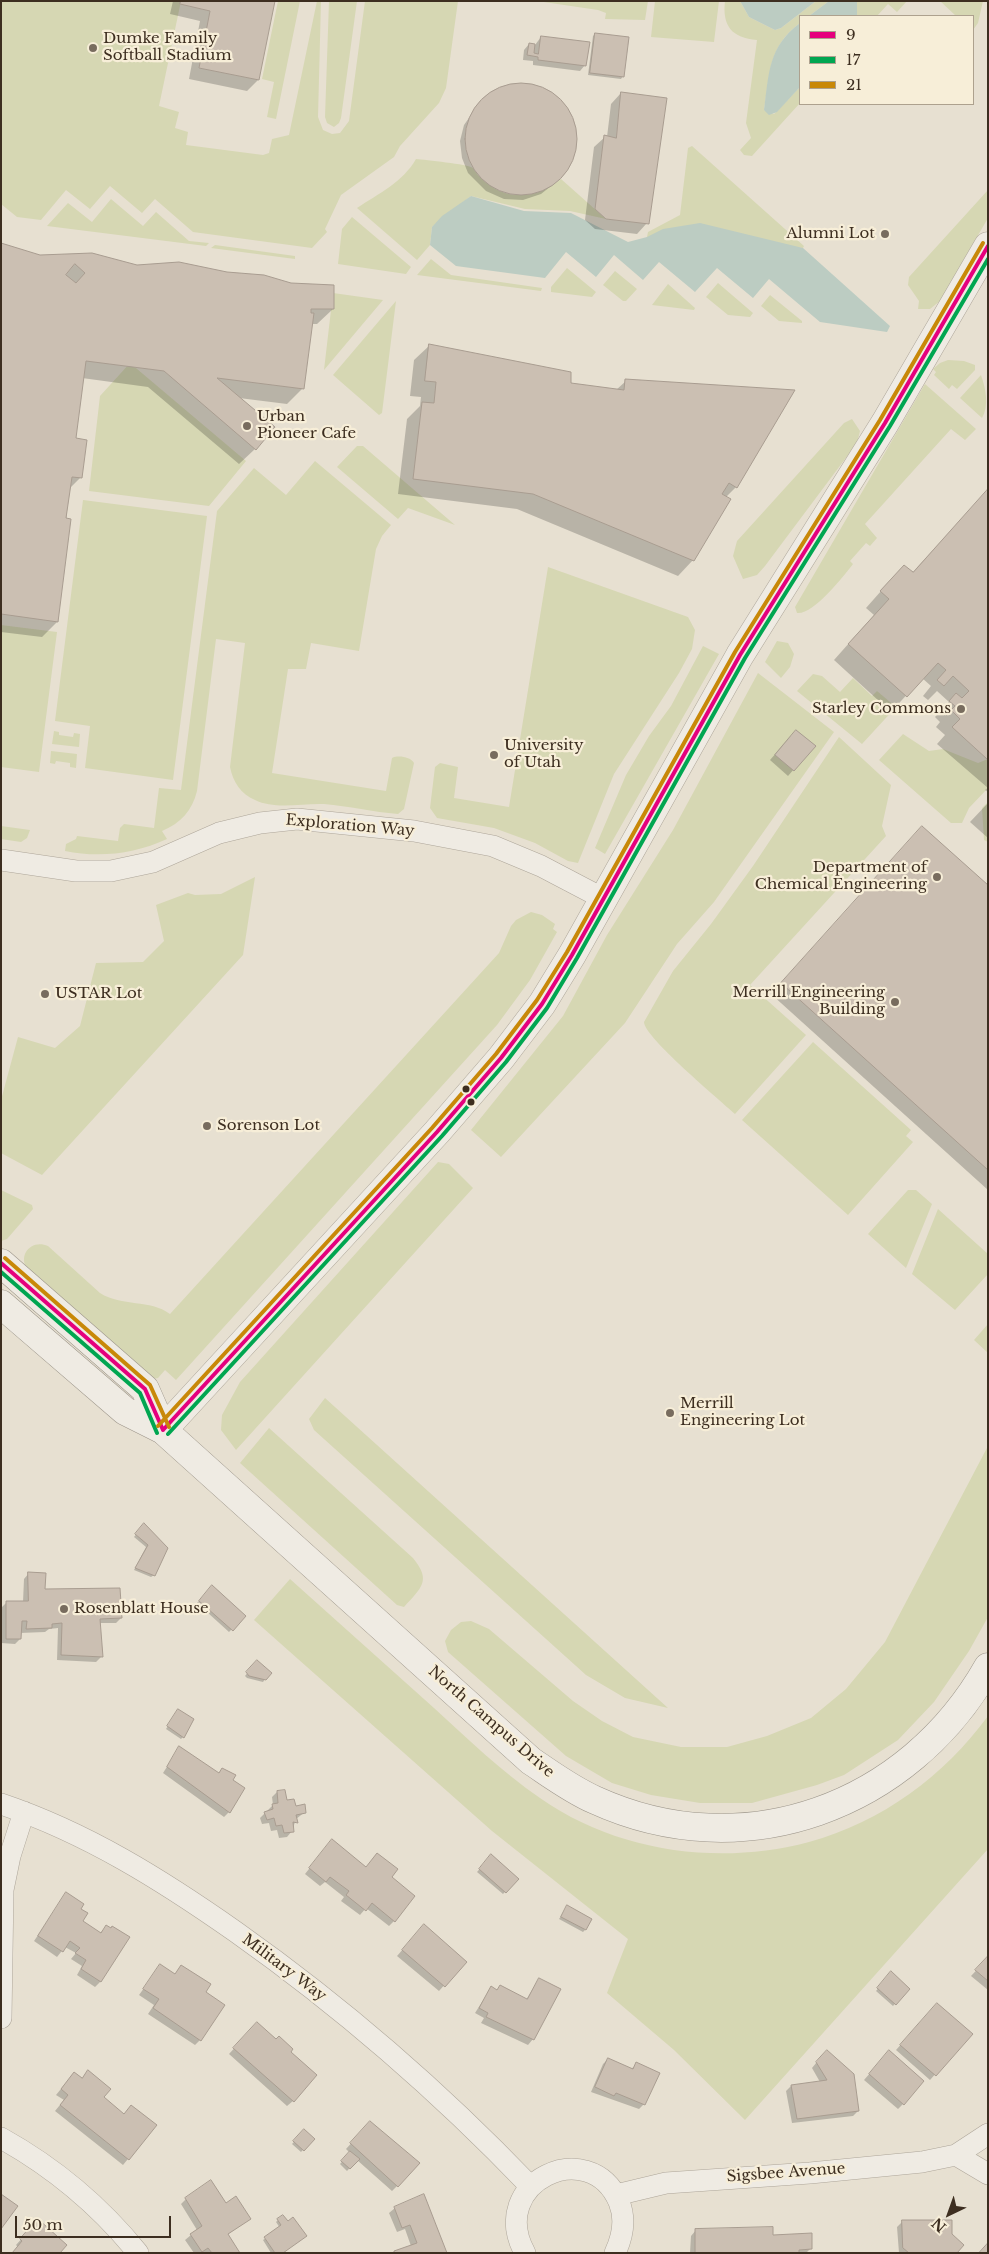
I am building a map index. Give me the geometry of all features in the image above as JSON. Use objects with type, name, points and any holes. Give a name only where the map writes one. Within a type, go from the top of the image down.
[{"type":"main road","points":[[163,1430],[424,1147],[501,1058],[542,1004],[604,899],[740,655],[886,423],[988,246]]},
{"type":"main road","name":"North Campus Drive","points":[[1,1263],[145,1389],[163,1430]]},
{"type":"main road","name":"North Campus Drive","points":[[1,1304],[125,1411],[163,1430],[531,1761],[586,1796],[628,1813],[662,1822],[697,1827],[734,1828],[771,1824],[839,1804],[889,1777],[929,1745],[960,1709],[988,1667]]},
{"type":"street","name":"Exploration Way","points":[[1,860],[76,871],[132,868],[176,854],[219,833],[260,823],[297,820],[414,831],[493,846],[541,866],[604,899]]},
{"type":"street","name":"Military Way","points":[[1,1804],[81,1835],[198,1905],[294,1974],[373,2038],[475,2131],[530,2186]]},
{"type":"street","points":[[1,2018],[4,1881],[24,1812]]},
{"type":"street","name":"Sigsbee Avenue","points":[[616,2195],[682,2181],[820,2172],[922,2162],[956,2155],[988,2134]]},
{"type":"street","points":[[1,2138],[53,2170],[81,2193],[106,2215],[138,2253]]},
{"type":"street","points":[[956,2155],[988,2174]]},
{"type":"street","points":[[525,2253],[518,2240],[515,2221],[519,2202],[530,2186],[543,2175],[558,2170],[575,2169],[592,2173],[606,2182],[616,2195],[622,2210],[624,2226],[621,2241],[615,2253]]},
{"type":"green space","points":[[1,1],[181,1],[159,106],[179,112],[175,128],[188,132],[186,145],[263,155],[269,153],[272,139],[289,135],[317,1],[321,1],[318,117],[323,130],[332,134],[340,133],[349,121],[365,1],[458,1],[446,88],[439,103],[400,146],[394,157],[341,195],[325,229],[327,232],[312,248],[193,232],[155,199],[142,213],[110,186],[90,209],[66,190],[41,220],[17,217],[1,204]]},
{"type":"green space","points":[[278,1],[300,1],[276,119],[267,117],[274,82],[262,79]]},
{"type":"green space","points":[[329,1],[357,1],[341,118],[334,127],[327,123],[325,117]]},
{"type":"green space","points":[[537,1],[648,1],[645,20],[605,19],[606,13],[598,10]]},
{"type":"green space","points":[[655,1],[719,1],[714,42],[651,37]]},
{"type":"green space","points":[[725,1],[740,1],[749,17],[775,30],[781,28],[816,1],[829,1],[810,15],[799,15],[799,24],[782,41],[776,51],[772,62],[764,110],[774,114],[799,88],[799,104],[752,156],[744,155],[740,150],[751,138],[746,123],[757,40],[741,37],[735,33],[727,24],[724,10]]},
{"type":"green space","points":[[857,1],[907,1],[897,12],[888,4],[878,15],[857,15]]},
{"type":"green space","points":[[940,1],[983,1],[978,23],[974,29],[974,15],[955,15]]},
{"type":"green space","points":[[692,146],[804,246],[803,248],[647,237],[648,232],[680,215],[688,148]]},
{"type":"green space","points":[[416,159],[446,162],[473,168],[498,190],[516,195],[544,189],[561,179],[606,219],[570,211],[525,209],[471,196],[432,227],[430,245],[417,260],[357,208],[397,181]]},
{"type":"green space","points":[[988,190],[988,218],[940,301],[930,309],[918,309],[919,301],[908,285],[909,277]]},
{"type":"green space","points":[[111,199],[143,226],[156,212],[189,241],[209,243],[206,246],[47,226],[68,203],[92,222]]},
{"type":"green space","points":[[352,217],[411,267],[406,274],[338,264],[342,229]]},
{"type":"green space","points":[[215,245],[295,256],[295,259],[211,248]]},
{"type":"green space","points":[[431,259],[451,275],[542,288],[541,291],[417,275]]},
{"type":"green space","points":[[567,268],[596,292],[592,297],[551,292],[551,287]]},
{"type":"green space","points":[[615,271],[637,289],[626,301],[623,301],[603,285]]},
{"type":"green space","points":[[718,283],[753,313],[750,317],[728,315],[706,297]]},
{"type":"green space","points":[[668,284],[695,308],[694,310],[652,305]]},
{"type":"green space","points":[[333,293],[383,300],[324,370]]},
{"type":"green space","points":[[770,295],[802,321],[802,323],[779,321],[761,306]]},
{"type":"green space","points":[[396,301],[382,413],[379,415],[333,375]]},
{"type":"green space","points":[[948,360],[964,361],[975,365],[975,370],[957,389],[952,385],[949,389],[934,375],[936,372],[933,369],[940,363]]},
{"type":"green space","points":[[130,363],[246,461],[209,506],[89,491],[100,396]]},
{"type":"green space","points":[[981,375],[986,397],[986,408],[982,418],[960,398]]},
{"type":"green space","points":[[925,384],[976,429],[965,440],[951,429],[865,524],[877,538],[870,546],[866,543],[850,561],[853,564],[819,602],[804,612],[797,613],[795,607]]},
{"type":"green space","points":[[852,419],[860,431],[857,443],[765,566],[757,575],[743,579],[733,556],[737,541],[844,423]]},
{"type":"green space","points":[[357,446],[363,446],[455,525],[408,508],[398,519],[337,467]]},
{"type":"green space","points":[[315,461],[391,525],[382,536],[376,549],[359,651],[311,643],[306,669],[288,669],[272,773],[386,791],[392,758],[404,757],[414,763],[404,809],[398,814],[324,804],[271,805],[255,800],[242,791],[233,778],[230,767],[245,643],[216,639],[197,791],[192,805],[185,816],[162,831],[167,839],[142,848],[104,854],[65,851],[66,844],[76,839],[77,836],[118,841],[120,828],[124,824],[154,828],[159,788],[181,790],[217,511],[254,468],[286,495]]},
{"type":"green space","points":[[83,500],[207,516],[173,780],[85,768],[90,726],[55,721]]},
{"type":"green space","points":[[548,567],[688,617],[695,630],[692,649],[679,673],[614,774],[578,863],[568,861],[535,843],[494,828],[437,818],[430,808],[435,767],[440,763],[458,767],[454,798],[509,807]]},
{"type":"green space","points":[[1,625],[57,632],[39,772],[1,767]]},
{"type":"green space","points":[[777,641],[788,643],[794,654],[790,667],[781,678],[765,662]]},
{"type":"green space","points":[[703,646],[719,654],[605,854],[595,848],[626,775],[649,736],[671,706]]},
{"type":"green space","points":[[758,673],[834,732],[714,902],[677,944],[625,1023],[501,1157],[471,1130],[563,1016],[607,935],[673,830]]},
{"type":"green space","points":[[813,674],[822,676],[840,692],[853,678],[872,696],[877,691],[896,707],[862,744],[797,691]]},
{"type":"green space","points":[[54,731],[59,732],[59,735],[73,737],[74,733],[80,734],[79,747],[52,744]]},
{"type":"green space","points":[[903,734],[929,751],[943,749],[978,763],[988,759],[988,788],[969,808],[962,823],[951,823],[879,760]]},
{"type":"green space","points":[[839,737],[891,785],[882,826],[886,836],[750,985],[806,1035],[735,1114],[656,1041],[647,1030],[644,1022],[673,971],[711,924],[753,866]]},
{"type":"green space","points":[[51,751],[77,754],[76,768],[70,767],[70,763],[56,761],[55,764],[50,763]]},
{"type":"green space","points":[[988,802],[988,842],[984,840],[982,808]]},
{"type":"green space","points":[[1,826],[30,830],[27,838],[21,842],[1,839]]},
{"type":"green space","points":[[255,877],[243,955],[42,1175],[1,1153],[1,1100],[18,1037],[55,1048],[80,1026],[96,963],[143,962],[164,941],[156,905],[188,893],[195,895],[221,894]]},
{"type":"green space","points":[[531,912],[542,915],[555,924],[553,929],[557,932],[530,980],[497,1025],[176,1380],[165,1370],[158,1378],[153,1379],[27,1269],[24,1259],[25,1254],[32,1247],[42,1244],[48,1246],[100,1293],[117,1300],[154,1306],[170,1314],[499,953],[511,926],[516,920]]},
{"type":"green space","points":[[813,1042],[911,1130],[906,1136],[913,1142],[848,1215],[742,1120]]},
{"type":"green space","points":[[438,1162],[449,1164],[473,1188],[236,1450],[221,1430],[222,1415],[240,1382]]},
{"type":"green space","points":[[1,1190],[32,1205],[33,1209],[7,1239],[1,1241]]},
{"type":"green space","points":[[908,1190],[916,1190],[932,1204],[906,1268],[868,1234]]},
{"type":"green space","points":[[938,1209],[988,1254],[988,1274],[955,1310],[912,1274]]},
{"type":"green space","points":[[988,1324],[988,1353],[974,1340]]},
{"type":"green space","points":[[325,1398],[668,1708],[625,1698],[586,1675],[314,1430],[309,1419]]},
{"type":"green space","points":[[269,1428],[413,1558],[419,1566],[423,1579],[415,1595],[404,1607],[397,1605],[240,1463]]},
{"type":"green space","points":[[988,1446],[988,1617],[969,1651],[934,1702],[898,1740],[844,1775],[817,1785],[752,1803],[700,1803],[651,1795],[612,1783],[566,1756],[448,1652],[445,1641],[451,1630],[461,1622],[471,1621],[489,1629],[573,1701],[602,1721],[633,1737],[681,1747],[727,1747],[767,1736],[811,1718],[846,1689],[885,1642]]},
{"type":"green space","points":[[290,1579],[486,1755],[540,1798],[570,1816],[602,1831],[635,1842],[670,1849],[705,1853],[740,1853],[775,1849],[809,1842],[836,1833],[862,1822],[909,1794],[952,1758],[988,1716],[988,1849],[745,2120],[674,2050],[607,1993],[628,1939],[492,1831],[254,1620]]},
{"type":"shaded area","points":[[740,1],[816,1],[781,28],[775,30],[749,17]]},
{"type":"shaded area","points":[[829,1],[857,1],[857,15],[810,15]]},
{"type":"shaded area","points":[[799,24],[799,88],[777,112],[769,115],[764,110],[769,73],[776,51],[789,32]]},
{"type":"shaded area","points":[[471,196],[524,211],[571,213],[628,242],[647,237],[663,229],[700,223],[803,248],[890,326],[887,332],[820,322],[769,279],[753,298],[717,268],[695,292],[659,262],[643,280],[614,255],[596,277],[566,252],[545,278],[456,266],[430,245],[432,227],[442,216]]},
{"type":"building","points":[[181,1],[275,1],[259,80],[199,68],[210,11],[180,4]]},
{"type":"building","points":[[595,33],[629,37],[624,77],[590,73]]},
{"type":"building","points":[[541,36],[590,42],[586,66],[538,60],[538,57],[527,55],[529,43],[535,44],[534,53],[538,54]]},
{"type":"building","points":[[521,83],[542,87],[560,100],[573,118],[577,139],[573,160],[560,178],[542,191],[521,195],[500,191],[482,178],[469,160],[465,139],[469,118],[482,100],[500,87]]},
{"type":"building","points":[[621,92],[667,98],[649,224],[606,219],[595,209],[604,135],[616,138]]},
{"type":"building","points":[[1,243],[40,255],[92,253],[137,265],[179,262],[227,272],[264,275],[291,283],[334,285],[334,309],[311,309],[311,313],[314,313],[304,389],[217,378],[275,427],[256,450],[164,371],[86,361],[76,438],[87,440],[82,478],[72,477],[66,518],[71,519],[58,622],[1,614]],"holes":[[[75,264],[85,273],[76,283],[66,275]]]},
{"type":"building","points":[[429,344],[571,372],[571,383],[624,390],[625,379],[795,390],[737,488],[729,483],[722,494],[731,499],[694,561],[533,494],[413,479],[422,402],[434,403],[436,382],[425,381]]},
{"type":"building","points":[[988,489],[987,759],[952,727],[960,719],[951,710],[955,706],[949,701],[956,693],[962,698],[969,691],[953,676],[944,686],[937,680],[946,670],[938,663],[907,697],[848,644],[889,599],[880,591],[904,565],[913,572]]},
{"type":"building","points":[[796,730],[816,746],[794,771],[775,755]]},
{"type":"building","name":"Merrill Engineering Building","points":[[922,826],[988,885],[988,1170],[781,983]]},
{"type":"building","points":[[144,1523],[168,1548],[155,1576],[135,1568],[148,1545],[135,1534]]},
{"type":"building","name":"Rosenblatt House","points":[[28,1572],[46,1573],[45,1589],[120,1588],[122,1618],[100,1619],[103,1657],[61,1655],[62,1623],[52,1624],[52,1628],[26,1629],[27,1621],[22,1621],[21,1639],[6,1639],[6,1601],[28,1601]]},
{"type":"building","points":[[212,1585],[246,1616],[233,1631],[199,1601]]},
{"type":"building","points":[[257,1660],[272,1673],[266,1680],[249,1676],[246,1672]]},
{"type":"building","points":[[178,1709],[194,1719],[184,1738],[167,1726]]},
{"type":"building","points":[[179,1746],[219,1773],[222,1768],[236,1775],[233,1780],[245,1788],[230,1813],[167,1767]]},
{"type":"building","points":[[285,1790],[287,1800],[294,1799],[296,1806],[305,1804],[306,1813],[296,1815],[298,1823],[293,1822],[294,1832],[284,1833],[282,1825],[276,1826],[274,1818],[267,1820],[264,1812],[273,1809],[272,1804],[278,1803],[277,1791]]},
{"type":"building","points":[[332,1839],[366,1867],[377,1853],[398,1869],[392,1877],[415,1896],[395,1922],[372,1903],[366,1911],[346,1895],[349,1891],[330,1877],[326,1882],[309,1868]]},
{"type":"building","points":[[491,1854],[519,1879],[506,1893],[479,1869]]},
{"type":"building","points":[[66,1892],[84,1904],[81,1909],[88,1913],[83,1921],[101,1933],[106,1925],[111,1928],[112,1926],[130,1937],[101,1982],[81,1969],[86,1960],[75,1953],[80,1948],[70,1941],[63,1952],[38,1936]]},
{"type":"building","points":[[567,1905],[592,1919],[586,1930],[561,1917]]},
{"type":"building","points":[[424,1924],[467,1962],[445,1987],[402,1950]]},
{"type":"building","points":[[988,1956],[988,1981],[975,1970]]},
{"type":"building","points":[[160,1964],[175,1974],[181,1965],[211,1984],[206,1992],[225,2005],[201,2041],[153,2008],[159,1999],[143,1989]]},
{"type":"building","points":[[891,1971],[910,1989],[896,2005],[877,1988]]},
{"type":"building","points":[[539,1978],[561,1989],[534,2040],[486,2017],[488,2013],[479,2008],[491,1986],[497,1990],[500,1985],[527,1999]]},
{"type":"building","points":[[937,2003],[973,2034],[936,2076],[900,2045]]},
{"type":"building","points":[[257,2022],[276,2039],[279,2036],[293,2049],[291,2052],[317,2075],[294,2102],[233,2048]]},
{"type":"building","points":[[827,2050],[854,2074],[859,2111],[797,2119],[791,2085],[827,2080],[816,2062]]},
{"type":"building","points":[[889,2050],[924,2081],[904,2105],[869,2074]]},
{"type":"building","points":[[608,2058],[633,2069],[636,2062],[660,2073],[645,2105],[616,2093],[614,2096],[595,2087]]},
{"type":"building","points":[[88,2070],[111,2089],[104,2097],[124,2114],[131,2105],[157,2125],[129,2160],[60,2105],[68,2095],[61,2089],[74,2072],[82,2078]]},
{"type":"building","points":[[370,2121],[420,2163],[398,2187],[350,2143]]},
{"type":"building","points":[[304,2129],[315,2139],[304,2151],[293,2141]]},
{"type":"building","points":[[350,2151],[360,2159],[350,2169],[341,2161]]},
{"type":"building","points":[[211,2180],[226,2203],[236,2196],[251,2219],[228,2234],[240,2253],[212,2253],[208,2248],[202,2252],[190,2234],[202,2226],[185,2198]]},
{"type":"building","points":[[1,2194],[18,2206],[1,2229]]},
{"type":"building","points":[[424,2194],[447,2253],[394,2253],[394,2251],[417,2243],[410,2225],[402,2228],[394,2207]]},
{"type":"building","points":[[283,2215],[288,2221],[293,2217],[307,2236],[283,2253],[275,2253],[264,2237],[281,2225],[277,2219]]},
{"type":"building","points":[[38,2219],[67,2245],[60,2253],[12,2253],[22,2241],[20,2239]]},
{"type":"building","points":[[902,2220],[952,2220],[952,2234],[964,2245],[957,2253],[909,2253],[903,2248]]},
{"type":"building","points":[[773,2227],[773,2235],[812,2233],[812,2249],[799,2250],[799,2253],[695,2253],[695,2229]]},
{"type":"building","points":[[988,2243],[988,2253],[979,2253]]},
{"type":"transit line","name":"21","points":[[158,1426],[432,1128],[496,1054],[537,1000],[567,952],[735,652],[880,420],[983,243]]},
{"type":"transit line","name":"9","points":[[163,1430],[437,1132],[501,1058],[542,1004],[572,955],[740,655],[885,423],[988,246]]},
{"type":"transit line","name":"17","points":[[168,1434],[442,1136],[506,1062],[547,1008],[745,658],[890,426],[988,259]]},
{"type":"transit line","name":"21","points":[[5,1258],[150,1385],[169,1427]]},
{"type":"transit line","name":"9","points":[[1,1263],[145,1389],[163,1430]]},
{"type":"transit line","name":"17","points":[[1,1272],[140,1393],[157,1433]]},
{"type":"place","name":"Dumke Family Softball Stadium","points":[[93,48]]},
{"type":"place","name":"Alumni Lot","points":[[885,234]]},
{"type":"place","name":"Urban Pioneer Cafe","points":[[247,426]]},
{"type":"place","name":"Starley Commons","points":[[961,709]]},
{"type":"place","name":"University of Utah","points":[[494,755]]},
{"type":"place","name":"Department of Chemical Engineering","points":[[937,877]]},
{"type":"place","name":"USTAR Lot","points":[[45,994]]},
{"type":"place","name":"Merrill Engineering Building","points":[[895,1002]]},
{"type":"place","name":"Sorenson Lot","points":[[207,1126]]},
{"type":"place","name":"Merrill Engineering Lot","points":[[670,1413]]},
{"type":"place","name":"Rosenblatt House","points":[[64,1609]]}]
